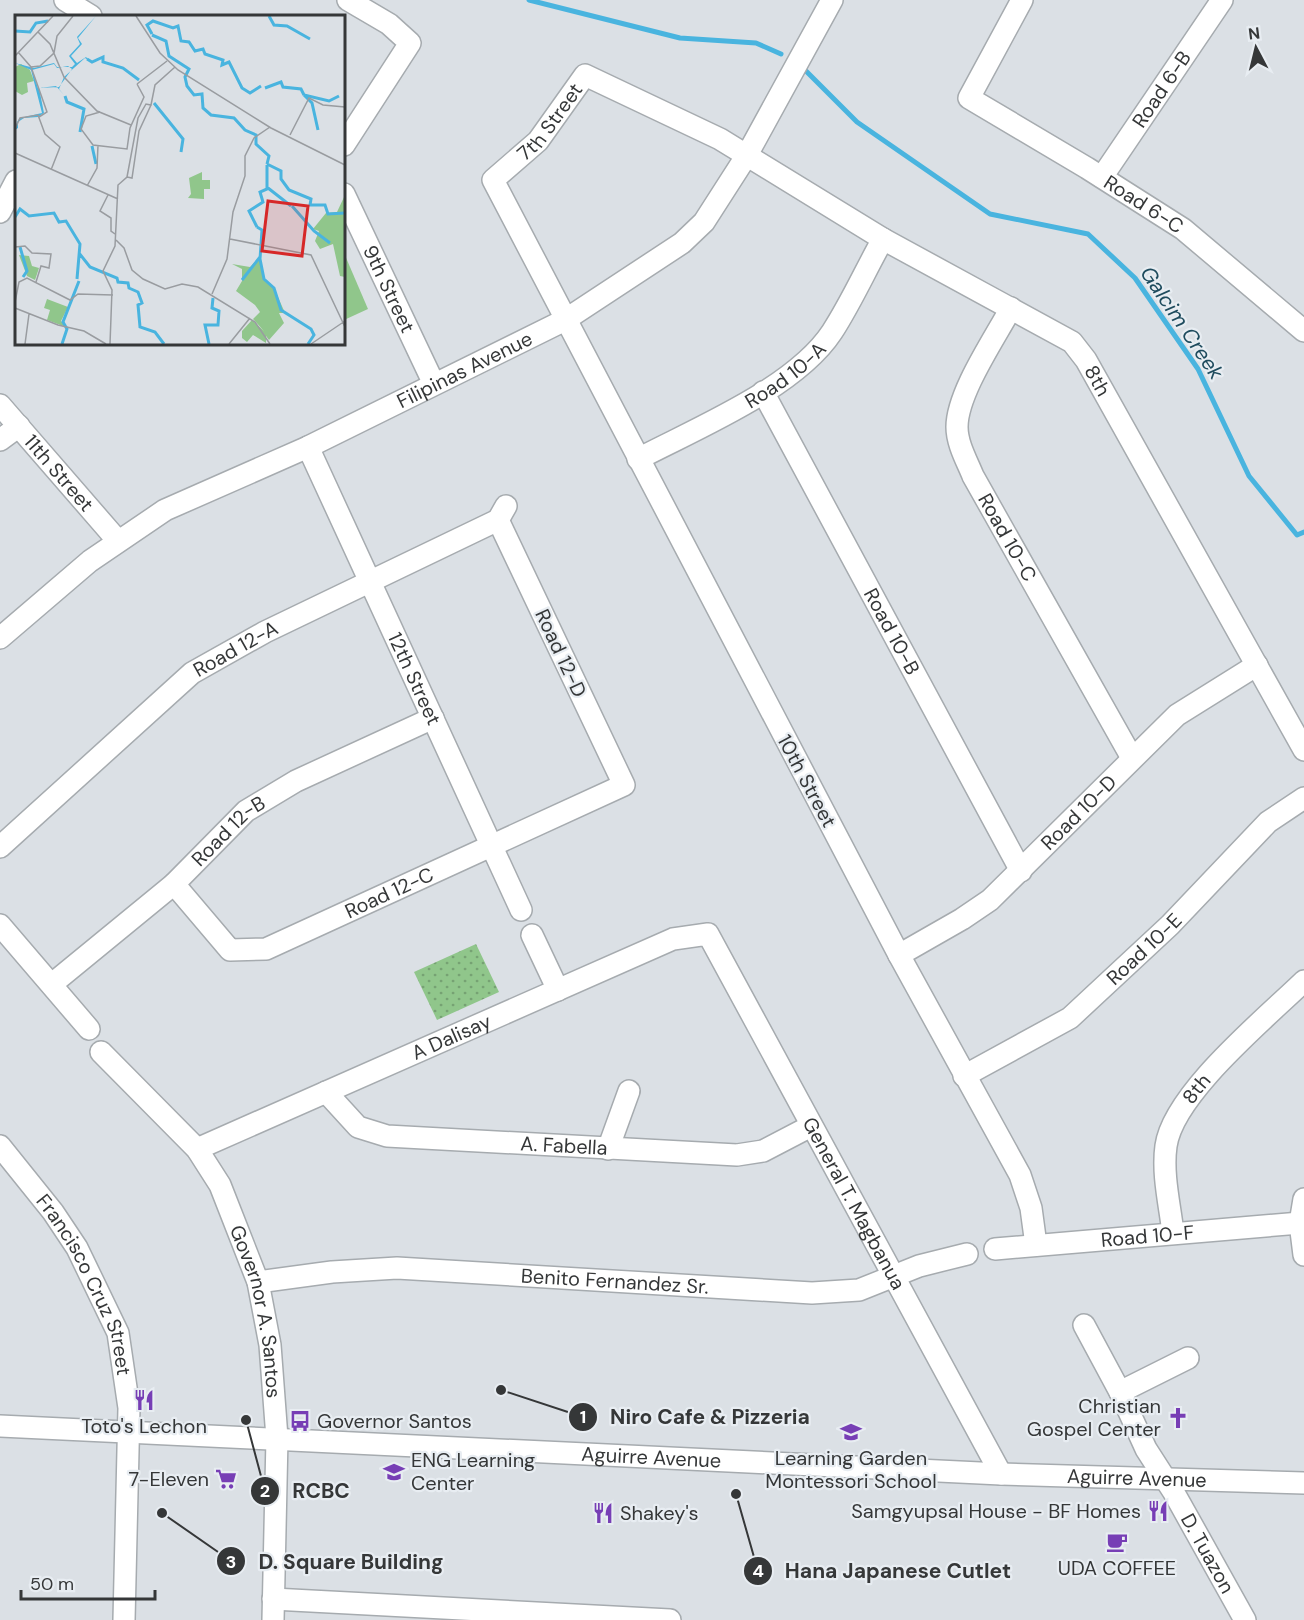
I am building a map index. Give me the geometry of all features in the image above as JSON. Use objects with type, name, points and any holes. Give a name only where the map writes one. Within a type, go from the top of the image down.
[{"type":"street","points":[[65,0],[88,15]]},
{"type":"street","points":[[345,143],[410,43],[389,24],[348,0]]},
{"type":"street","name":"Filipinas Avenue","points":[[0,638],[118,541],[165,510],[308,447],[565,320],[682,243],[704,222],[747,155],[832,0]]},
{"type":"street","name":"Road 6-C","points":[[1022,0],[969,98],[1102,177],[1182,229],[1304,331]]},
{"type":"street","name":"Road 6-B","points":[[1102,177],[1222,0]]},
{"type":"street","name":"7th Street","points":[[565,320],[493,180],[538,141],[585,75],[720,139],[747,155]]},
{"type":"street","name":"8th","points":[[747,155],[883,239],[1072,342],[1086,360],[1304,750]]},
{"type":"street","points":[[0,212],[15,183]]},
{"type":"street","name":"9th Street","points":[[345,196],[434,384]]},
{"type":"street","name":"Road 10-A","points":[[638,459],[763,392],[801,367],[832,333],[883,239]]},
{"type":"street","name":"Road 10-C","points":[[1011,308],[966,391],[957,426],[962,451],[973,476],[1132,758]]},
{"type":"street","name":"10th Street","points":[[565,320],[899,955],[1020,1175],[1031,1208],[1036,1245]]},
{"type":"street","name":"Road 10-B","points":[[763,392],[1021,871]]},
{"type":"street","name":"11th Street","points":[[0,405],[118,541]]},
{"type":"street","points":[[0,440],[19,426]]},
{"type":"street","name":"12th Street","points":[[308,447],[521,910]]},
{"type":"street","name":"Road 12-A","points":[[0,847],[192,673],[266,632],[502,513]]},
{"type":"street","name":"Road 12-D","points":[[502,513],[624,785]]},
{"type":"street","name":"Road 10-D","points":[[899,955],[990,900],[1177,714],[1257,665]]},
{"type":"street","name":"Road 12-B","points":[[52,984],[174,884],[246,811],[296,781],[433,718]]},
{"type":"street","name":"Road 12-C","points":[[174,884],[230,950],[266,949],[624,785]]},
{"type":"street","name":"Road 10-E","points":[[964,1076],[1071,1018],[1170,925],[1268,822],[1304,798]]},
{"type":"street","points":[[0,925],[89,1029]]},
{"type":"street","name":"A Dalisay","points":[[197,1149],[673,939],[708,934]]},
{"type":"street","name":"General T. Magbanua","points":[[708,934],[1001,1474]]},
{"type":"street","points":[[532,935],[558,990]]},
{"type":"street","name":"8th","points":[[1173,1233],[1166,1172],[1166,1145],[1175,1120],[1205,1078],[1304,981]]},
{"type":"street","name":"Governor A. Santos","points":[[101,1052],[197,1149],[220,1185],[258,1282],[270,1345],[277,1438],[273,1620]]},
{"type":"street","points":[[608,1149],[629,1090]]},
{"type":"street","name":"A. Fabella","points":[[326,1092],[358,1127],[387,1136],[737,1155],[762,1151],[811,1126]]},
{"type":"street","name":"Francisco Cruz Street","points":[[0,1146],[53,1212],[77,1248],[118,1333],[124,1360],[129,1431],[124,1620]]},
{"type":"street","points":[[1304,1199],[1300,1223],[1304,1255]]},
{"type":"street","name":"Road 10-F","points":[[995,1249],[1300,1223]]},
{"type":"street","name":"Benito Fernandez Sr.","points":[[258,1282],[332,1272],[397,1268],[812,1293],[859,1290],[920,1266],[967,1254]]},
{"type":"street","name":"D. Tuazon","points":[[1084,1325],[1120,1392],[1146,1449],[1173,1491],[1245,1620]]},
{"type":"street","points":[[1120,1392],[1188,1358]]},
{"type":"street","name":"Aguirre Avenue","points":[[0,1425],[1001,1474],[1304,1483]]},
{"type":"street","points":[[273,1599],[414,1613],[670,1620]]},
{"type":"green space","points":[[345,255],[368,309],[345,320]]},
{"type":"green space","points":[[476,944],[499,992],[437,1020],[414,972]]},
{"type":"waterway","name":"Galcim Creek","points":[[529,0],[680,38],[756,43],[781,54]]},
{"type":"waterway","name":"Galcim Creek","points":[[804,69],[857,122],[990,214],[1088,234],[1135,278],[1198,369],[1249,476],[1297,535],[1304,532]]},
{"type":"place","name":"Niro Cafe & Pizzeria","points":[[501,1390]]},
{"type":"place","name":"Toto's Lechon","points":[[144,1400]]},
{"type":"place","name":"Christian Gospel Center","points":[[1178,1418]]},
{"type":"place","name":"RCBC","points":[[246,1420]]},
{"type":"place","name":"Governor Santos","points":[[300,1421]]},
{"type":"place","name":"Learning Garden Montessori School","points":[[851,1432]]},
{"type":"place","name":"ENG Learning Center","points":[[394,1472]]},
{"type":"place","name":"7-Eleven","points":[[226,1479]]},
{"type":"place","name":"Hana Japanese Cutlet","points":[[736,1494]]},
{"type":"place","name":"Samgyupsal House - BF Homes","points":[[1158,1511]]},
{"type":"place","name":"D. Square Building","points":[[162,1513]]},
{"type":"place","name":"Shakey's","points":[[603,1513]]},
{"type":"place","name":"UDA COFFEE","points":[[1117,1542]]}]
